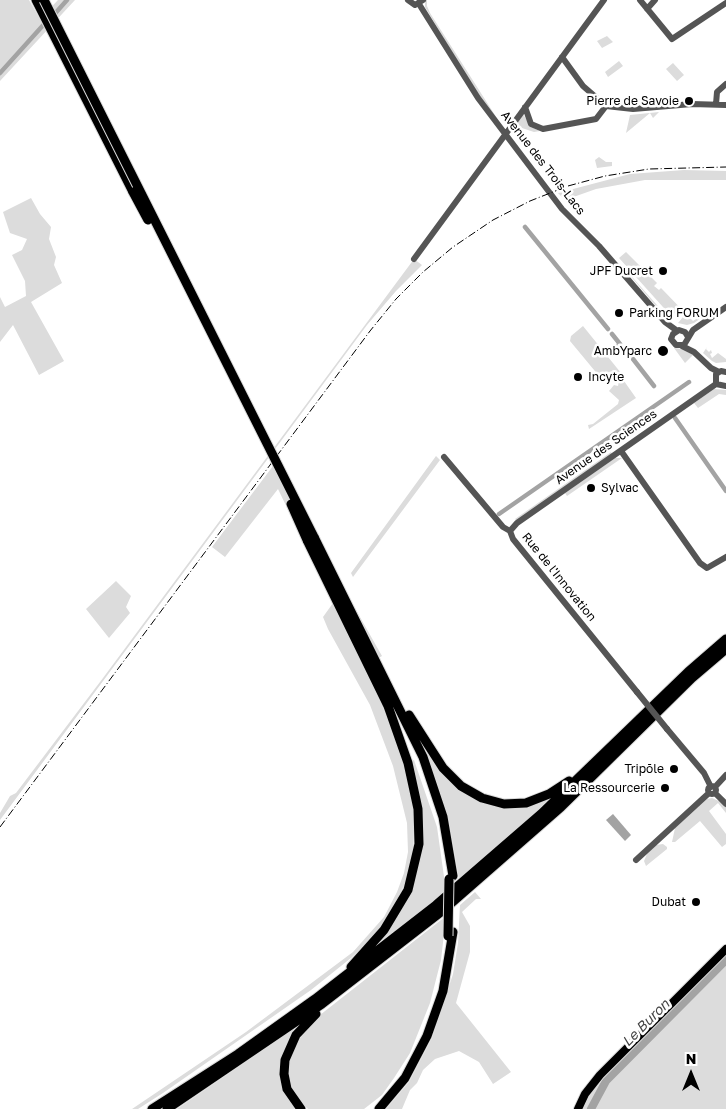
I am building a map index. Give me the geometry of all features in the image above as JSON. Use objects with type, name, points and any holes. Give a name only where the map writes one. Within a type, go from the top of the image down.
[{"type":"highway","points":[[36,0],[274,470],[353,633],[371,661],[412,774],[418,809],[419,844],[412,880],[397,912],[378,938],[333,986]]},
{"type":"highway","points":[[44,0],[406,732],[429,786],[451,877]]},
{"type":"highway","points":[[152,1109],[251,1045],[333,986],[481,867],[600,759],[688,672],[725,642]]},
{"type":"highway","points":[[168,1109],[274,1038],[354,980],[441,912],[524,841],[609,761],[725,642]]},
{"type":"highway","points":[[371,661],[381,670],[443,768],[461,786],[482,798],[510,804],[535,800],[558,790],[600,759]]},
{"type":"highway","points":[[380,1109],[406,1078],[432,1025],[446,979],[451,934],[451,877],[446,825],[433,785],[411,730],[381,670]]},
{"type":"highway","points":[[371,1109],[383,1099],[397,1082],[420,1040],[438,991],[451,934]]},
{"type":"highway","points":[[302,1109],[292,1098],[285,1080],[284,1065],[288,1049],[306,1024],[354,980]]},
{"type":"main road","points":[[578,1109],[585,1094],[600,1075],[726,949]]},
{"type":"street","points":[[408,0],[413,5],[421,2]]},
{"type":"street","points":[[414,258],[604,0]]},
{"type":"street","points":[[640,0],[672,39],[726,4]]},
{"type":"street","points":[[647,8],[654,0]]},
{"type":"street","name":"Avenue des Trois-Lacs","points":[[421,2],[478,98],[566,213],[594,240],[665,322],[676,332]]},
{"type":"street","points":[[562,57],[583,86],[606,106],[633,110],[716,104],[726,105]]},
{"type":"street","points":[[716,104],[717,92],[726,84]]},
{"type":"street","points":[[525,107],[531,124],[544,129],[596,119],[606,106]]},
{"type":"street","points":[[682,346],[687,338],[703,322],[726,307]]},
{"type":"street","points":[[676,332],[703,322]]},
{"type":"street","points":[[676,332],[687,338],[694,352]]},
{"type":"street","points":[[676,332],[674,344],[694,352],[711,368],[716,381],[726,387]]},
{"type":"street","points":[[711,368],[724,371],[716,381]]},
{"type":"street","name":"Avenue des Sciences","points":[[510,531],[516,524],[621,451],[716,381]]},
{"type":"street","points":[[621,451],[700,564],[707,568],[726,557]]},
{"type":"street","name":"Rue de l'Innovation","points":[[444,457],[503,527],[510,531],[513,539],[726,804]]},
{"type":"street","points":[[636,860],[713,790],[726,775]]},
{"type":"shaded area","points":[[0,0],[29,0],[40,19],[58,0],[75,0],[0,81]]},
{"type":"shaded area","points":[[425,0],[427,0],[430,13],[500,123],[476,92],[425,7]]},
{"type":"shaded area","points":[[607,36],[613,42],[602,48],[597,41]]},
{"type":"shaded area","points":[[619,61],[623,66],[608,77],[605,72]]},
{"type":"shaded area","points":[[673,63],[684,75],[677,81],[666,69]]},
{"type":"shaded area","points":[[659,112],[653,118],[650,113],[626,133],[630,115]]},
{"type":"shaded area","points":[[523,114],[531,127],[540,131],[534,132],[513,125]]},
{"type":"shaded area","points":[[599,157],[606,162],[612,162],[612,166],[597,168],[595,160]]},
{"type":"shaded area","points":[[684,170],[726,171],[726,180],[645,180],[596,189],[565,200],[558,193],[630,174]]},
{"type":"shaded area","points":[[31,198],[40,214],[51,227],[49,239],[56,257],[54,265],[62,283],[31,302],[64,361],[39,375],[13,325],[0,342],[0,297],[5,307],[26,296],[25,281],[12,255],[22,250],[27,239],[10,233],[3,212]]},
{"type":"shaded area","points":[[626,252],[657,283],[654,286],[659,290],[661,288],[693,321],[713,307],[714,309],[694,323],[687,325],[678,323],[683,317],[678,311],[671,316],[619,258]]},
{"type":"shaded area","points":[[414,259],[422,265],[396,291],[367,325],[0,820],[0,813],[10,796],[16,793],[103,678]]},
{"type":"shaded area","points":[[618,261],[672,322],[670,323]]},
{"type":"shaded area","points":[[583,326],[621,373],[614,382],[604,382],[570,341],[571,336]]},
{"type":"shaded area","points":[[707,347],[706,349],[709,352],[711,350],[712,358],[718,353],[726,359],[726,362],[716,363],[712,361],[703,353]]},
{"type":"shaded area","points":[[674,348],[683,349],[693,355],[685,363]]},
{"type":"shaded area","points":[[625,378],[624,381],[636,398],[589,429],[588,425],[593,424],[618,404],[619,400],[609,391],[614,385],[618,386],[619,381]]},
{"type":"shaded area","points":[[714,389],[726,390],[726,395],[719,394],[698,408],[694,403]]},
{"type":"shaded area","points":[[611,452],[612,454],[517,521],[515,519]]},
{"type":"shaded area","points":[[436,456],[440,460],[353,577],[351,573]]},
{"type":"shaded area","points":[[279,458],[343,587],[382,656],[365,666],[392,729],[404,763],[414,813],[413,850],[405,883],[391,912],[372,938],[351,958],[311,990],[163,1093],[138,1109],[132,1109],[246,1032],[353,952],[384,917],[404,873],[408,852],[407,823],[393,766],[370,705],[323,617],[333,603],[278,489],[225,557],[212,547]]},
{"type":"shaded area","points":[[615,458],[622,458],[567,496],[565,493]]},
{"type":"shaded area","points":[[116,581],[131,596],[126,607],[130,613],[109,638],[86,609]]},
{"type":"shaded area","points":[[419,736],[441,769],[494,804],[557,794],[459,879],[449,821]]},
{"type":"shaded area","points":[[414,760],[437,827],[446,891],[367,955],[398,916],[408,896],[419,864],[421,852],[411,761]]},
{"type":"shaded area","points":[[712,798],[721,802],[726,807],[726,813],[718,803],[709,811],[726,834],[726,844],[722,847],[700,821],[675,842],[672,842],[675,828],[707,799]]},
{"type":"shaded area","points":[[613,814],[631,835],[625,841],[606,820]]},
{"type":"shaded area","points":[[663,844],[667,849],[646,866],[644,861],[647,854],[656,845]]},
{"type":"shaded area","points":[[475,892],[481,899],[476,899],[462,912],[470,926],[470,952],[456,1003],[511,1072],[493,1084],[479,1062],[459,1051],[435,1059],[423,1070],[417,1083],[410,1090],[402,1109],[386,1109],[409,1082],[432,1038],[453,974],[458,943],[460,905]]},
{"type":"shaded area","points":[[446,916],[441,960],[430,1003],[410,1053],[382,1095],[364,1109],[308,1109],[295,1096],[288,1080],[289,1059],[298,1039],[320,1015]]},
{"type":"shaded area","points":[[726,952],[726,1109],[578,1109],[585,1094]]},
{"type":"shaded area","points":[[301,1024],[282,1069],[299,1109],[177,1109]]},
{"type":"waterway","points":[[52,17],[67,0]]},
{"type":"waterway","points":[[0,73],[46,22]]},
{"type":"waterway","points":[[525,227],[608,329]]},
{"type":"waterway","points":[[612,334],[620,344],[616,347]]},
{"type":"waterway","points":[[633,359],[654,386]]},
{"type":"waterway","points":[[499,514],[689,382]]},
{"type":"waterway","points":[[675,418],[726,491]]},
{"type":"waterway","name":"Le Buron","points":[[591,1109],[606,1081],[726,960]]},
{"type":"railway","points":[[0,827],[370,331],[396,299],[423,272],[453,247],[493,220],[530,201],[568,186],[605,176],[649,169],[726,167]]},
{"type":"place","name":"Pierre de Savoie","points":[[689,101]]},
{"type":"place","name":"JPF Ducret","points":[[663,271]]},
{"type":"place","name":"Parking FORUM","points":[[619,313]]},
{"type":"place","name":"AmbYparc","points":[[663,351]]},
{"type":"place","name":"Incyte","points":[[578,377]]},
{"type":"place","name":"Sylvac","points":[[591,488]]},
{"type":"place","name":"Tripōle","points":[[674,769]]},
{"type":"place","name":"La Ressourcerie","points":[[665,788]]},
{"type":"place","name":"Dubat","points":[[696,902]]}]
